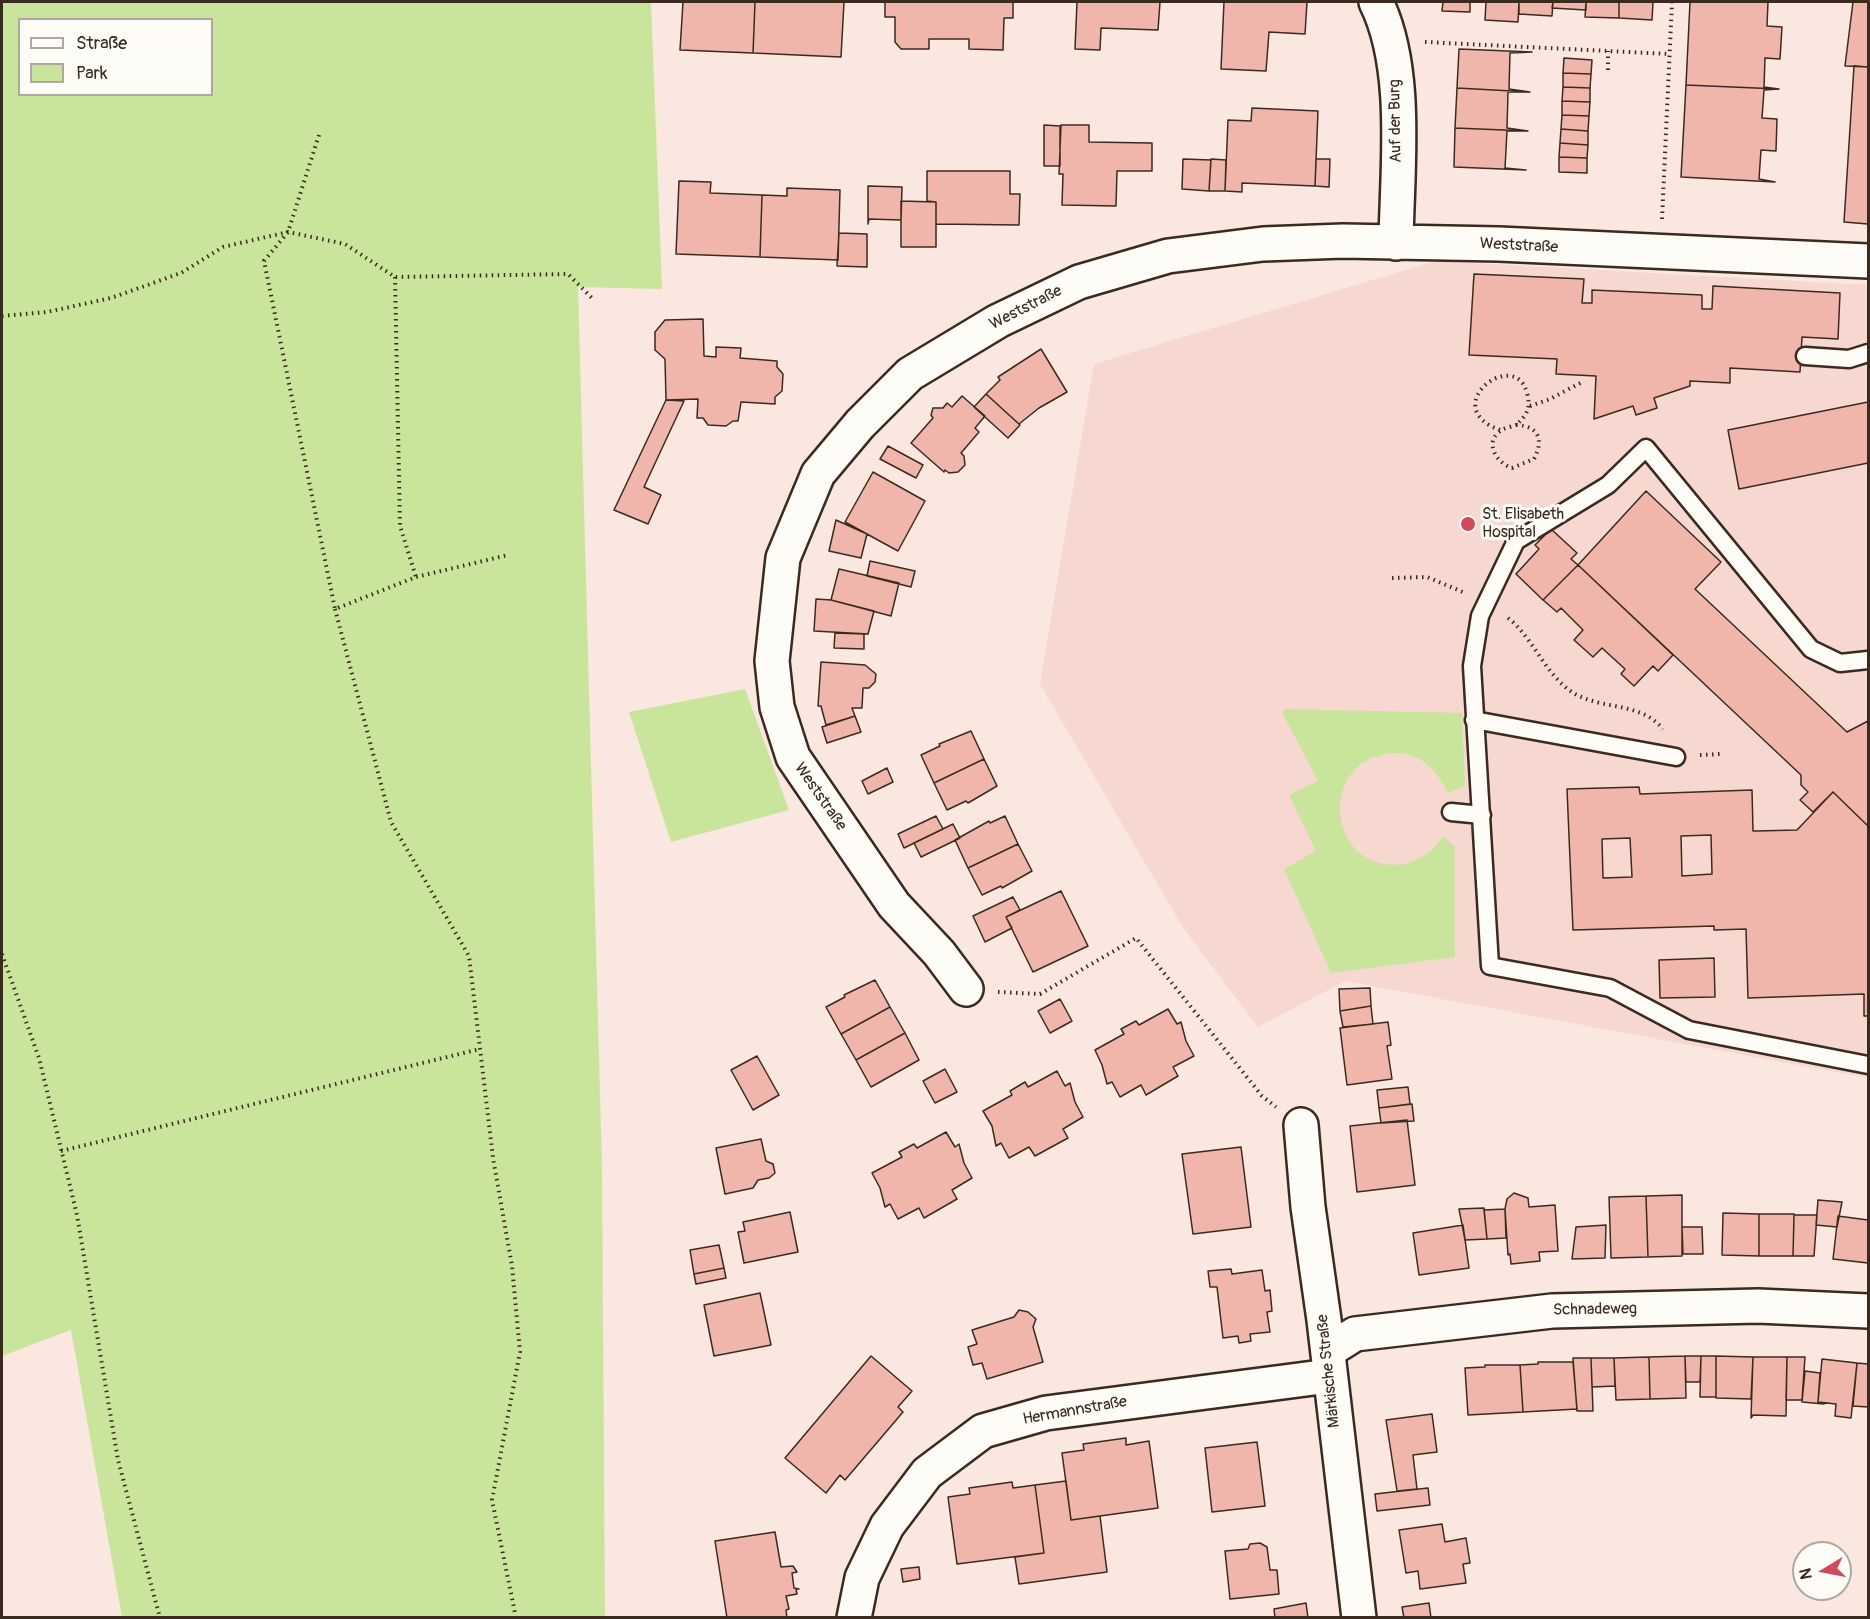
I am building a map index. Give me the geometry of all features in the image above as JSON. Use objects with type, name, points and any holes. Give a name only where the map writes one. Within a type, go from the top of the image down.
[{"type":"street","name":"Auf der Burg","points":[[1376,2],[1391,40],[1397,107],[1396,243]]},
{"type":"street","name":"Weststraße","points":[[966,989],[939,953],[894,905],[793,757],[777,707],[772,661],[783,558],[819,474],[860,424],[910,374],[998,321],[1079,282],[1168,256],[1263,244],[1343,241],[1499,244],[1869,261]]},
{"type":"street","name":"Märkische Straße","points":[[1300,1125],[1308,1207],[1359,1617]]},
{"type":"street","name":"Schnadeweg","points":[[1329,1364],[1354,1334],[1552,1311],[1758,1306],[1869,1311]]},
{"type":"street","name":"Hermannstraße","points":[[854,1617],[862,1578],[887,1526],[927,1473],[983,1431],[1046,1413],[1329,1364]]},
{"type":"lane","points":[[1805,356],[1849,359],[1869,353]]},
{"type":"lane","points":[[1869,660],[1840,663],[1811,649],[1646,447],[1608,485],[1516,541],[1480,616],[1472,666],[1490,966],[1610,988],[1689,1030],[1869,1065]]},
{"type":"lane","points":[[1474,720],[1676,757]]},
{"type":"lane","points":[[1451,812],[1482,815]]},
{"type":"path","points":[[1660,253],[1672,2]]},
{"type":"path","points":[[1391,40],[1670,54]]},
{"type":"path","points":[[1608,51],[1608,70]]},
{"type":"path","points":[[319,135],[288,232],[264,261],[335,609],[391,822],[469,956],[493,1158],[512,1266],[520,1352],[492,1500],[516,1617]]},
{"type":"path","points":[[2,316],[47,312],[111,298],[182,273],[223,247],[288,232],[345,244],[395,277],[568,274],[594,300]]},
{"type":"path","points":[[395,277],[400,526],[416,577]]},
{"type":"path","points":[[1500,430],[1492,427],[1480,416],[1476,408],[1476,395],[1485,383],[1495,377],[1506,376],[1518,380],[1527,389],[1530,406],[1526,416],[1516,425]]},
{"type":"path","points":[[1530,406],[1550,399],[1584,381]]},
{"type":"path","points":[[1516,425],[1529,426],[1538,432],[1540,445],[1534,459],[1519,467],[1504,466],[1497,458],[1492,446],[1494,437],[1500,430],[1516,425]]},
{"type":"path","points":[[335,609],[416,577],[508,555]]},
{"type":"path","points":[[1392,578],[1427,577],[1487,602],[1514,622],[1542,662],[1575,693],[1614,707],[1640,711],[1655,718],[1667,734],[1676,757],[1720,754]]},
{"type":"path","points":[[966,989],[1040,994],[1136,938],[1262,1096],[1300,1125]]},
{"type":"path","points":[[2,954],[39,1059],[77,1215],[118,1460],[160,1617]]},
{"type":"path","points":[[61,1151],[480,1049]]},
{"type":"shaded area","name":"St. Elisabeth Hospital","points":[[1436,261],[1868,285],[1868,1078],[1345,981],[1258,1027],[1182,926],[1040,684],[1094,364]]},
{"type":"green space","points":[[2,2],[651,2],[662,289],[578,287],[602,1168],[605,1617],[122,1617],[71,1330],[2,1356]]},
{"type":"green space","points":[[745,689],[789,810],[671,842],[629,712]]},
{"type":"green space","points":[[1284,709],[1462,713],[1465,786],[1448,793],[1428,765],[1414,756],[1396,753],[1370,759],[1352,773],[1342,792],[1340,814],[1346,835],[1358,852],[1378,863],[1403,864],[1421,858],[1431,851],[1443,836],[1455,847],[1455,957],[1331,973],[1284,869],[1316,851],[1289,795],[1318,781],[1283,714]]},
{"type":"building","points":[[683,2],[755,2],[753,53],[680,50]]},
{"type":"building","points":[[755,2],[844,2],[841,57],[753,53]]},
{"type":"building","points":[[885,2],[1013,2],[1013,18],[1004,18],[1003,50],[969,49],[969,39],[929,39],[929,49],[901,49],[895,42],[895,17],[885,17]]},
{"type":"building","points":[[1077,2],[1160,2],[1158,30],[1101,28],[1100,50],[1075,49]]},
{"type":"building","points":[[1224,2],[1307,2],[1305,34],[1269,32],[1266,71],[1221,69]]},
{"type":"building","points":[[1443,2],[1470,2],[1470,12],[1442,11]]},
{"type":"building","points":[[1486,2],[1519,2],[1518,22],[1485,20]]},
{"type":"building","points":[[1519,2],[1553,2],[1552,16],[1519,14]]},
{"type":"building","points":[[1553,2],[1586,2],[1586,10],[1552,8]]},
{"type":"building","points":[[1586,2],[1619,2],[1619,18],[1585,17]]},
{"type":"building","points":[[1619,2],[1653,2],[1652,20],[1619,18]]},
{"type":"building","points":[[1690,2],[1768,2],[1767,26],[1782,27],[1780,59],[1765,58],[1764,87],[1779,89],[1686,85]]},
{"type":"building","points":[[1853,2],[1868,2],[1868,67],[1845,66]]},
{"type":"building","points":[[1459,49],[1532,52],[1510,53],[1509,89],[1530,92],[1457,88]]},
{"type":"building","points":[[1564,58],[1592,60],[1591,74],[1563,73]]},
{"type":"building","points":[[1854,66],[1868,67],[1868,224],[1844,222]]},
{"type":"building","points":[[1563,73],[1591,74],[1590,88],[1563,87]]},
{"type":"building","points":[[1686,85],[1779,89],[1764,90],[1762,118],[1777,119],[1776,151],[1761,150],[1759,179],[1775,182],[1681,177]]},
{"type":"building","points":[[1563,87],[1590,88],[1590,102],[1562,101]]},
{"type":"building","points":[[1457,88],[1530,92],[1508,92],[1507,128],[1528,131],[1455,128]]},
{"type":"building","points":[[1562,101],[1590,102],[1589,116],[1562,115]]},
{"type":"building","points":[[1252,108],[1318,111],[1315,186],[1242,183],[1242,192],[1225,191],[1228,120],[1251,121]]},
{"type":"building","points":[[1562,115],[1589,116],[1588,131],[1561,129]]},
{"type":"building","points":[[1044,125],[1060,126],[1060,166],[1044,166]]},
{"type":"building","points":[[1061,125],[1089,125],[1089,142],[1152,143],[1152,171],[1117,171],[1116,206],[1062,205],[1063,174],[1059,174]]},
{"type":"building","points":[[1455,128],[1528,131],[1507,131],[1505,168],[1526,170],[1454,167]]},
{"type":"building","points":[[1561,129],[1588,131],[1588,145],[1560,143]]},
{"type":"building","points":[[1560,143],[1588,145],[1587,158],[1559,157]]},
{"type":"building","points":[[1559,157],[1587,158],[1587,173],[1559,172]]},
{"type":"building","points":[[1183,159],[1211,160],[1209,191],[1182,189]]},
{"type":"building","points":[[1211,159],[1226,160],[1225,191],[1209,191]]},
{"type":"building","points":[[1316,159],[1330,159],[1329,187],[1315,186]]},
{"type":"building","points":[[927,171],[1010,171],[1010,194],[1020,194],[1019,225],[936,224],[936,202],[927,201]]},
{"type":"building","points":[[679,181],[711,182],[710,193],[762,195],[760,257],[676,254]]},
{"type":"building","points":[[868,186],[902,187],[901,220],[869,219],[868,224]]},
{"type":"building","points":[[787,188],[840,190],[838,260],[760,257],[762,195],[787,196]]},
{"type":"building","points":[[901,201],[936,202],[936,247],[901,247]]},
{"type":"building","points":[[839,233],[867,234],[867,267],[837,266]]},
{"type":"building","points":[[1474,274],[1584,279],[1582,303],[1592,303],[1592,290],[1702,295],[1702,309],[1712,309],[1713,286],[1840,293],[1838,339],[1802,337],[1800,372],[1730,368],[1730,383],[1690,381],[1690,386],[1654,398],[1657,408],[1636,415],[1633,406],[1594,419],[1596,376],[1556,374],[1557,359],[1469,355]]},
{"type":"building","points":[[703,319],[704,356],[716,357],[716,347],[741,348],[740,358],[777,361],[777,367],[783,374],[782,391],[775,397],[775,404],[741,402],[738,421],[733,421],[726,426],[708,425],[703,418],[697,418],[698,399],[666,400],[665,359],[655,350],[655,332],[665,320]]},
{"type":"building","points":[[1041,349],[1067,392],[1039,408],[1019,424],[986,394],[1000,380],[998,377]]},
{"type":"building","points":[[986,394],[1020,425],[1008,438],[974,407]]},
{"type":"building","points":[[962,396],[985,416],[975,428],[979,432],[961,453],[964,456],[965,465],[958,472],[949,473],[945,470],[944,472],[911,443],[933,418],[931,415],[933,408],[943,408],[947,403],[952,407]]},
{"type":"building","points":[[666,400],[684,401],[644,487],[661,495],[648,524],[614,510]]},
{"type":"building","points":[[1868,402],[1868,463],[1739,489],[1728,430]]},
{"type":"building","points":[[888,446],[923,465],[916,478],[880,459]]},
{"type":"building","points":[[873,472],[925,501],[898,551],[845,522]]},
{"type":"building","points":[[1646,491],[1721,562],[1695,589],[1847,732],[1868,721],[1868,826],[1833,792],[1813,812],[1800,800],[1808,792],[1801,785],[1801,775],[1578,565]]},
{"type":"building","points":[[836,520],[867,534],[861,558],[829,551]]},
{"type":"building","points":[[1551,529],[1577,553],[1571,559],[1578,565],[1543,600],[1516,574],[1539,549],[1535,545]]},
{"type":"building","points":[[870,561],[915,571],[911,587],[867,576]]},
{"type":"building","points":[[1578,565],[1673,655],[1658,671],[1653,666],[1634,686],[1621,674],[1625,669],[1602,648],[1593,657],[1574,640],[1583,630],[1561,608],[1557,612],[1543,600]]},
{"type":"building","points":[[839,569],[899,583],[891,616],[831,600]]},
{"type":"building","points":[[816,599],[831,600],[874,611],[868,634],[814,631]]},
{"type":"building","points":[[835,633],[864,634],[864,649],[834,648]]},
{"type":"building","points":[[821,662],[865,665],[876,674],[875,682],[869,688],[863,688],[862,708],[852,708],[855,716],[826,725],[821,706],[818,706]]},
{"type":"building","points":[[855,716],[861,732],[827,743],[822,727]]},
{"type":"building","points":[[971,731],[984,759],[934,783],[921,755],[940,746],[939,744]]},
{"type":"building","points":[[984,759],[997,786],[968,803],[966,801],[947,810],[934,783]]},
{"type":"building","points":[[887,768],[893,782],[868,794],[862,781]]},
{"type":"building","points":[[1639,787],[1640,794],[1752,790],[1753,831],[1797,830],[1833,792],[1868,826],[1868,1016],[1864,1016],[1864,994],[1748,998],[1746,929],[1714,930],[1714,926],[1573,930],[1567,789]],"holes":[[[1711,835],[1712,874],[1682,876],[1681,836]],[[1630,838],[1632,877],[1603,878],[1602,839]]]},
{"type":"building","points":[[936,816],[943,829],[904,848],[898,834]]},
{"type":"building","points":[[1005,816],[1018,844],[968,868],[955,840],[989,821],[990,823]]},
{"type":"building","points":[[953,824],[960,838],[921,857],[914,843]]},
{"type":"building","points":[[1018,844],[1032,871],[1002,888],[1001,886],[982,895],[968,868]]},
{"type":"building","points":[[1061,891],[1088,946],[1033,972],[1006,917]]},
{"type":"building","points":[[1013,897],[1020,910],[1006,917],[1012,928],[985,942],[973,916]]},
{"type":"building","points":[[1714,958],[1715,997],[1660,998],[1659,960]]},
{"type":"building","points":[[875,980],[890,1007],[841,1034],[826,1007],[845,997],[844,995]]},
{"type":"building","points":[[1370,988],[1371,1006],[1340,1011],[1339,989]]},
{"type":"building","points":[[1060,999],[1072,1021],[1050,1033],[1038,1011]]},
{"type":"building","points":[[1371,1006],[1373,1024],[1343,1027],[1340,1011]]},
{"type":"building","points":[[890,1007],[905,1033],[856,1060],[841,1034]]},
{"type":"building","points":[[1168,1009],[1177,1024],[1181,1022],[1186,1041],[1194,1056],[1173,1067],[1178,1076],[1146,1095],[1141,1085],[1120,1097],[1112,1082],[1107,1084],[1095,1050],[1124,1034],[1121,1029],[1136,1021],[1139,1025]]},
{"type":"building","points":[[1388,1022],[1391,1045],[1387,1046],[1392,1079],[1347,1085],[1340,1028]]},
{"type":"building","points":[[905,1033],[919,1060],[871,1087],[856,1060]]},
{"type":"building","points":[[757,1056],[779,1095],[753,1110],[731,1070]]},
{"type":"building","points":[[945,1069],[957,1092],[935,1103],[923,1081]]},
{"type":"building","points":[[1057,1071],[1065,1086],[1070,1083],[1075,1102],[1083,1117],[1063,1129],[1068,1138],[1035,1156],[1029,1147],[1009,1158],[1001,1143],[996,1146],[992,1126],[983,1111],[1012,1095],[1010,1091],[1025,1082],[1028,1087]]},
{"type":"building","points":[[1408,1087],[1410,1104],[1379,1108],[1377,1090]]},
{"type":"building","points":[[1412,1104],[1414,1121],[1381,1123],[1379,1108]]},
{"type":"building","points":[[1407,1120],[1415,1185],[1357,1192],[1350,1126]]},
{"type":"building","points":[[946,1132],[955,1147],[959,1144],[964,1163],[972,1178],[952,1190],[957,1199],[924,1218],[919,1208],[898,1219],[890,1204],[885,1207],[880,1188],[872,1173],[902,1157],[899,1152],[914,1144],[917,1148]]},
{"type":"building","points":[[761,1139],[766,1161],[773,1164],[775,1173],[769,1178],[758,1180],[753,1188],[725,1194],[716,1148]]},
{"type":"building","points":[[1241,1147],[1251,1227],[1193,1234],[1182,1154]]},
{"type":"building","points":[[1514,1193],[1528,1198],[1529,1207],[1555,1205],[1558,1251],[1539,1252],[1540,1261],[1511,1264],[1510,1254],[1508,1255],[1505,1209],[1507,1199]]},
{"type":"building","points":[[1682,1195],[1682,1256],[1648,1257],[1646,1196]]},
{"type":"building","points":[[1646,1196],[1648,1257],[1611,1258],[1609,1197]]},
{"type":"building","points":[[1818,1200],[1842,1202],[1837,1227],[1816,1225]]},
{"type":"building","points":[[1484,1208],[1487,1239],[1465,1240],[1459,1209]]},
{"type":"building","points":[[1505,1209],[1506,1238],[1487,1239],[1484,1210]]},
{"type":"building","points":[[790,1212],[798,1252],[744,1263],[738,1232],[745,1231],[743,1222]]},
{"type":"building","points":[[1723,1213],[1759,1214],[1759,1256],[1722,1255]]},
{"type":"building","points":[[1759,1214],[1794,1214],[1793,1256],[1759,1256]]},
{"type":"building","points":[[1794,1215],[1817,1215],[1814,1256],[1793,1256]]},
{"type":"building","points":[[1838,1216],[1868,1220],[1868,1263],[1833,1259]]},
{"type":"building","points":[[1463,1225],[1469,1268],[1419,1275],[1413,1233]]},
{"type":"building","points":[[1606,1225],[1605,1258],[1572,1259],[1576,1227]]},
{"type":"building","points":[[1682,1227],[1702,1227],[1703,1254],[1683,1254]]},
{"type":"building","points":[[719,1245],[724,1268],[694,1274],[690,1250]]},
{"type":"building","points":[[724,1268],[726,1278],[696,1284],[694,1274]]},
{"type":"building","points":[[1231,1269],[1232,1274],[1262,1270],[1265,1291],[1270,1290],[1272,1311],[1267,1312],[1270,1332],[1250,1334],[1251,1341],[1239,1343],[1238,1336],[1223,1338],[1217,1287],[1210,1287],[1208,1271]]},
{"type":"building","points":[[760,1293],[771,1345],[714,1356],[704,1305]]},
{"type":"building","points":[[1019,1310],[1028,1312],[1036,1319],[1033,1327],[1043,1362],[987,1379],[982,1363],[973,1365],[968,1347],[977,1344],[972,1330],[1014,1317]]},
{"type":"building","points":[[871,1356],[912,1391],[898,1407],[903,1412],[845,1480],[840,1475],[826,1493],[785,1458]]},
{"type":"building","points":[[1685,1356],[1701,1356],[1700,1382],[1686,1382]]},
{"type":"building","points":[[1685,1356],[1686,1398],[1650,1399],[1649,1357]]},
{"type":"building","points":[[1701,1356],[1716,1356],[1716,1397],[1700,1397]]},
{"type":"building","points":[[1716,1356],[1753,1357],[1751,1399],[1716,1398]]},
{"type":"building","points":[[1649,1357],[1650,1399],[1616,1400],[1614,1358]]},
{"type":"building","points":[[1753,1357],[1787,1357],[1786,1416],[1753,1415],[1751,1418]]},
{"type":"building","points":[[1787,1357],[1805,1357],[1802,1400],[1786,1400]]},
{"type":"building","points":[[1573,1358],[1591,1358],[1593,1411],[1577,1411]]},
{"type":"building","points":[[1591,1358],[1614,1358],[1615,1386],[1592,1387]]},
{"type":"building","points":[[1822,1359],[1857,1363],[1851,1418],[1835,1416],[1836,1404],[1818,1402]]},
{"type":"building","points":[[1538,1362],[1573,1362],[1577,1409],[1523,1412],[1520,1365],[1538,1364]]},
{"type":"building","points":[[1857,1363],[1868,1364],[1868,1407],[1853,1406]]},
{"type":"building","points":[[1485,1365],[1520,1365],[1523,1412],[1468,1415],[1465,1368],[1485,1367]]},
{"type":"building","points":[[1805,1371],[1820,1373],[1818,1402],[1824,1404],[1802,1402]]},
{"type":"building","points":[[1432,1414],[1437,1452],[1413,1455],[1417,1489],[1397,1491],[1386,1420]]},
{"type":"building","points":[[1126,1438],[1126,1445],[1149,1441],[1158,1508],[1071,1520],[1062,1453],[1084,1450],[1083,1444]]},
{"type":"building","points":[[1257,1442],[1265,1506],[1212,1512],[1205,1448]]},
{"type":"building","points":[[1066,1481],[1071,1520],[1100,1516],[1107,1572],[1019,1584],[1015,1557],[1044,1553],[1035,1485]]},
{"type":"building","points":[[1012,1482],[1013,1488],[1035,1485],[1044,1553],[957,1564],[948,1497],[970,1494],[969,1488]]},
{"type":"building","points":[[1428,1488],[1430,1505],[1377,1511],[1375,1494]]},
{"type":"building","points":[[1442,1524],[1445,1542],[1466,1538],[1470,1563],[1463,1564],[1466,1583],[1420,1589],[1418,1571],[1406,1573],[1399,1530]]},
{"type":"building","points":[[775,1532],[781,1567],[793,1566],[797,1572],[792,1573],[794,1588],[799,1589],[796,1589],[797,1594],[786,1596],[789,1609],[786,1610],[787,1618],[727,1618],[715,1541]]},
{"type":"building","points":[[1260,1543],[1267,1547],[1270,1570],[1277,1570],[1279,1594],[1230,1599],[1225,1551],[1248,1549],[1250,1544]]},
{"type":"building","points":[[919,1567],[920,1579],[903,1582],[901,1569]]},
{"type":"building","points":[[1306,1603],[1308,1618],[1275,1618],[1274,1609]]},
{"type":"building","points":[[1429,1603],[1431,1618],[1404,1618],[1402,1607]]},
{"type":"place","name":"St. Elisabeth Hospital","points":[[1468,524]]}]
